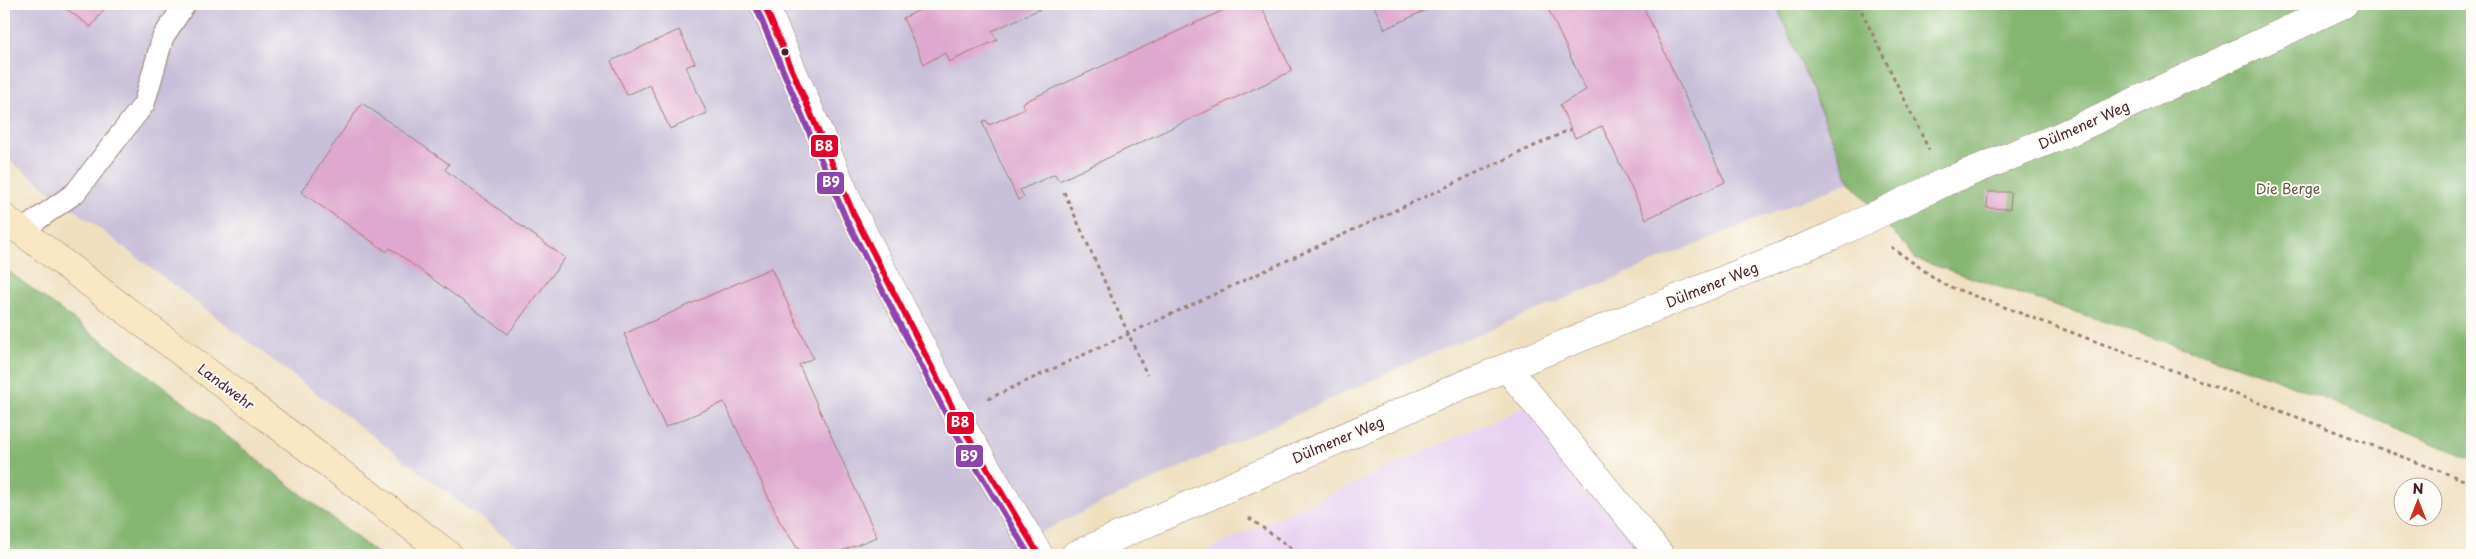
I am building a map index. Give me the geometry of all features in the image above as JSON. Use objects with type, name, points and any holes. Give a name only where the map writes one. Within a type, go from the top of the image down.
[{"type":"main road","name":"Landwehr","points":[[12,224],[448,555]]},
{"type":"street","points":[[764,4],[854,216],[958,413],[963,428],[1040,555]]},
{"type":"street","name":"Dülmener Weg","points":[[1075,555],[1507,368],[1858,224],[1945,182],[2063,136],[2344,4]]},
{"type":"street","points":[[1507,368],[1660,555]]},
{"type":"lane","points":[[12,224],[76,193],[144,104],[163,37],[186,4]]},
{"type":"path","points":[[1858,4],[1945,182]]},
{"type":"path","points":[[958,413],[1571,128]]},
{"type":"path","points":[[1064,192],[1147,375]]},
{"type":"path","points":[[1858,224],[1943,284],[2472,483]]},
{"type":"path","points":[[1215,493],[1301,555]]},
{"type":"path","points":[[1532,555],[1539,551]]},
{"type":"shaded area","points":[[4,4],[1776,4],[1850,181],[1423,357],[1091,508],[994,555],[529,555],[4,156]]},
{"type":"shaded area","points":[[1527,405],[1645,555],[1196,555]]},
{"type":"green space","name":"Die Berge","points":[[1776,4],[2472,4],[2472,459],[2266,375],[1915,259],[1850,181]]},
{"type":"green space","points":[[4,268],[168,390],[379,555],[4,555]]},
{"type":"building","points":[[60,4],[108,4],[91,27]]},
{"type":"building","points":[[922,4],[1051,4],[992,31],[997,40],[949,62],[945,53],[924,64],[903,18],[924,8]]},
{"type":"building","points":[[1237,4],[1260,4],[1292,71],[1059,181],[1055,174],[1020,190],[1024,197],[1018,200],[982,122],[986,120],[989,125],[1025,109],[1022,103]]},
{"type":"building","points":[[1373,4],[1439,4],[1385,29]]},
{"type":"building","points":[[1546,4],[1642,4],[1725,182],[1646,219],[1602,126],[1575,138],[1560,105],[1586,90]]},
{"type":"building","points":[[679,30],[695,63],[686,67],[707,113],[670,129],[650,85],[627,95],[611,61]]},
{"type":"building","points":[[362,103],[449,164],[445,170],[565,258],[508,334],[390,248],[387,252],[301,192]]},
{"type":"building","points":[[1988,192],[2011,192],[2010,209],[1987,208]]},
{"type":"building","points":[[771,268],[813,358],[799,365],[877,537],[831,555],[813,555],[798,549],[780,522],[724,402],[665,427],[624,334]]},
{"type":"transit line","name":"B8","points":[[764,4],[854,215],[963,428],[1039,555]]},
{"type":"transit line","name":"B9","points":[[756,7],[846,219],[955,432],[1029,555]]}]
